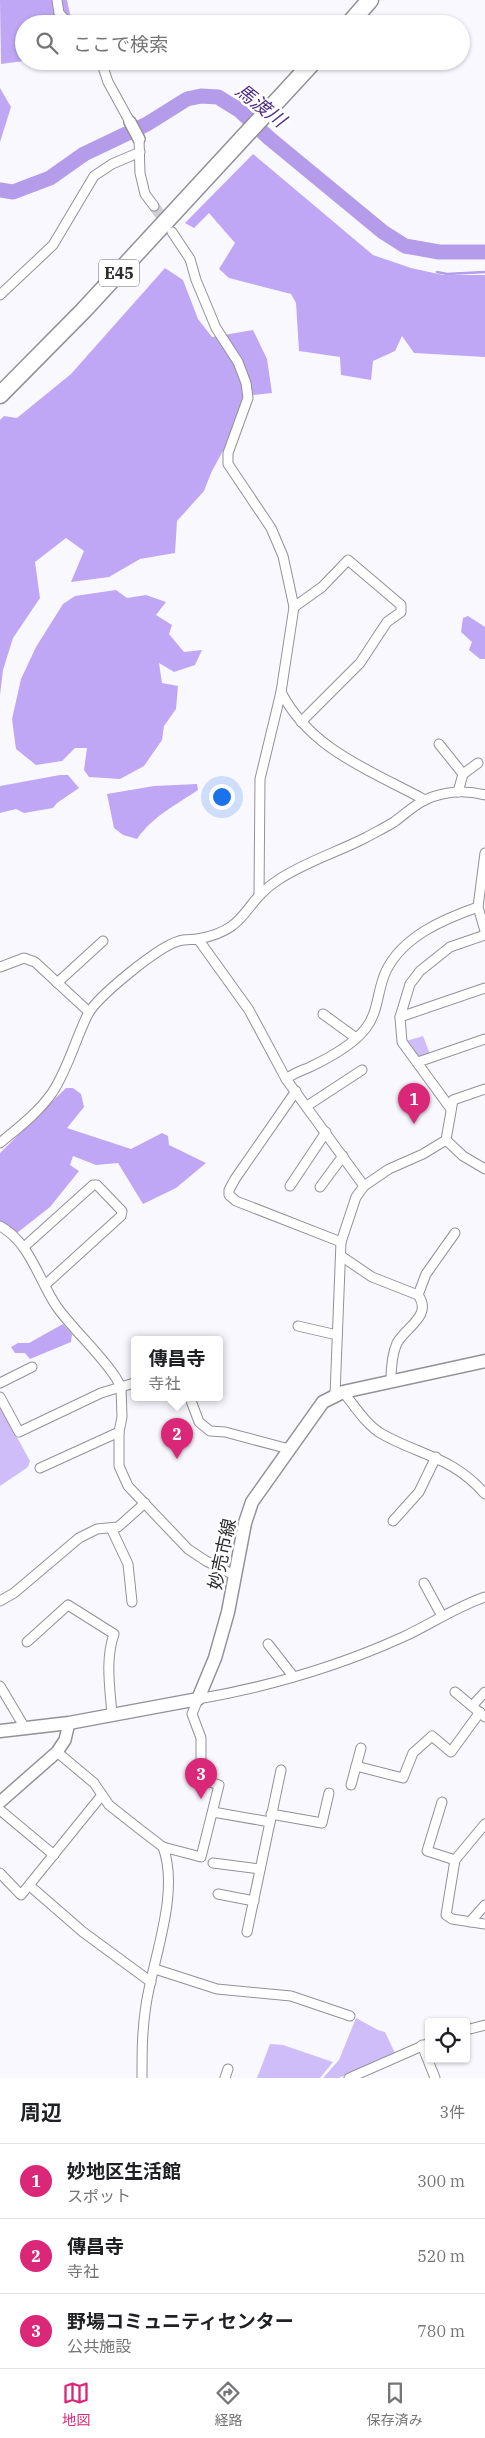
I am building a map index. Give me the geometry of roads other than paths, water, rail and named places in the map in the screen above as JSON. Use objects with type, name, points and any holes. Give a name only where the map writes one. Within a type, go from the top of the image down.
[{"type":"highway","points":[[357,15],[370,0]]},
{"type":"highway","name":"E45","points":[[0,395],[84,310],[306,70]]},
{"type":"main road","name":"妙売市線","points":[[198,1698],[215,1658],[245,1523],[252,1502],[323,1402],[339,1393],[485,1361]]},
{"type":"main road","points":[[0,1731],[112,1715],[198,1698]]},
{"type":"street","points":[[57,0],[61,15]]},
{"type":"street","points":[[104,70],[108,82],[139,139],[140,173],[145,194],[154,206]]},
{"type":"street","points":[[0,295],[53,244],[94,176],[112,164],[140,152]]},
{"type":"street","points":[[172,232],[190,259],[196,280],[216,328],[238,362],[246,383],[248,398],[228,453],[228,464],[271,528],[283,556],[294,607],[281,692],[260,779],[259,894]]},
{"type":"street","points":[[294,607],[322,587],[348,560],[401,605],[402,612],[386,622],[360,663],[301,722]]},
{"type":"street","points":[[281,692],[301,722],[339,755],[425,800]]},
{"type":"street","points":[[438,744],[463,774]]},
{"type":"street","points":[[458,792],[463,774],[478,763]]},
{"type":"street","points":[[0,1143],[35,1112],[51,1094],[63,1075],[89,1012],[104,993],[167,947],[178,941],[216,936],[231,928],[246,915],[259,894],[279,879],[392,823],[425,800],[458,792],[485,795]]},
{"type":"street","points":[[485,853],[478,907],[485,931]]},
{"type":"street","points":[[286,1079],[296,1072],[321,1062],[356,1038],[375,1013],[386,971],[401,950],[436,923],[478,907]]},
{"type":"street","points":[[451,1109],[402,1042],[400,1017],[410,984],[420,971],[450,947],[485,935]]},
{"type":"street","points":[[198,939],[248,1010],[286,1079],[364,1186]]},
{"type":"street","points":[[57,983],[104,941]]},
{"type":"street","points":[[0,967],[24,958],[35,962],[89,1012]]},
{"type":"street","points":[[400,1017],[485,988]]},
{"type":"street","points":[[323,1014],[356,1038]]},
{"type":"street","points":[[418,1062],[485,1039]]},
{"type":"street","points":[[307,1106],[362,1070]]},
{"type":"street","points":[[485,1089],[453,1100],[446,1140],[423,1154],[389,1168],[364,1186],[356,1197],[341,1242],[337,1335],[339,1393],[382,1434],[436,1457],[472,1479],[485,1494]]},
{"type":"street","points":[[296,1091],[235,1179],[229,1190],[229,1195],[236,1201],[341,1242]]},
{"type":"street","points":[[290,1186],[326,1132]]},
{"type":"street","points":[[446,1140],[463,1156],[485,1169]]},
{"type":"street","points":[[320,1187],[343,1156]]},
{"type":"street","points":[[24,1247],[93,1185],[97,1185],[122,1211],[121,1216],[44,1285]]},
{"type":"street","points":[[0,1226],[7,1230],[24,1247],[57,1307],[112,1372],[120,1387],[122,1417],[119,1432],[119,1466],[128,1486],[188,1549],[206,1562],[234,1575]]},
{"type":"street","points":[[418,1295],[426,1274],[455,1233]]},
{"type":"street","points":[[341,1256],[372,1277],[418,1295],[423,1301],[422,1311],[416,1322],[397,1344],[391,1370],[391,1381]]},
{"type":"street","points":[[298,1326],[337,1335]]},
{"type":"street","points":[[0,1383],[32,1368]]},
{"type":"street","points":[[0,1397],[19,1432],[101,1393],[131,1385]]},
{"type":"street","points":[[191,1401],[198,1422],[210,1431],[225,1432],[289,1449]]},
{"type":"street","points":[[40,1468],[119,1432]]},
{"type":"street","points":[[393,1521],[419,1492],[436,1457]]},
{"type":"street","points":[[0,1601],[14,1593],[79,1538],[97,1529],[111,1528],[124,1524],[145,1503]]},
{"type":"street","points":[[111,1528],[128,1564],[132,1602]]},
{"type":"street","points":[[424,1583],[442,1616]]},
{"type":"street","points":[[58,1752],[94,1783],[109,1805],[163,1847],[201,1857],[219,1785],[201,1779],[201,1738],[192,1714],[198,1698],[229,1694],[361,1654],[403,1637],[442,1616],[485,1597]]},
{"type":"street","points":[[27,1642],[68,1605],[114,1634],[110,1646],[109,1675],[112,1715]]},
{"type":"street","points":[[268,1644],[293,1676]]},
{"type":"street","points":[[0,1686],[25,1728]]},
{"type":"street","points":[[356,1766],[403,1778],[413,1753],[432,1736],[451,1752],[482,1714],[455,1692]]},
{"type":"street","points":[[472,1706],[485,1692]]},
{"type":"street","points":[[0,1802],[58,1752],[65,1740],[70,1722]]},
{"type":"street","points":[[351,1785],[361,1748]]},
{"type":"street","points":[[247,1932],[281,1770]]},
{"type":"street","points":[[213,1812],[322,1823],[329,1793]]},
{"type":"street","points":[[0,1873],[21,1895],[102,1794]]},
{"type":"street","points":[[442,1802],[427,1851],[455,1860]]},
{"type":"street","points":[[0,1810],[54,1855]]},
{"type":"street","points":[[485,1824],[455,1860],[446,1915],[452,1920],[485,1924]]},
{"type":"street","points":[[142,2078],[142,2033],[155,1969],[169,1879],[168,1860],[163,1847]]},
{"type":"street","points":[[213,1864],[260,1869]]},
{"type":"street","points":[[30,1886],[83,1932],[152,1982]]},
{"type":"street","points":[[218,1894],[254,1901]]},
{"type":"street","points":[[470,1922],[485,1904]]},
{"type":"street","points":[[155,1969],[217,1989],[291,1996],[350,2016]]},
{"type":"street","points":[[470,2029],[485,2025]]},
{"type":"street","points":[[349,2078],[425,2044]]},
{"type":"street","points":[[431,2063],[435,2078]]},
{"type":"waterway","name":"馬渡川","points":[[0,190],[13,192],[50,178],[84,154],[147,124],[187,99],[201,96],[218,97],[239,110],[269,138],[383,232],[405,246],[439,252],[485,252]]},
{"type":"waterway","points":[[437,272],[447,274],[485,272]]},
{"type":"tunnel","points":[[154,206],[169,227]]},
{"type":"place","name":"妙地区生活館","points":[[414,1124]]},
{"type":"place","name":"傳昌寺","points":[[177,1459]]},
{"type":"place","name":"野場コミュニティセンター","points":[[201,1799]]}]
